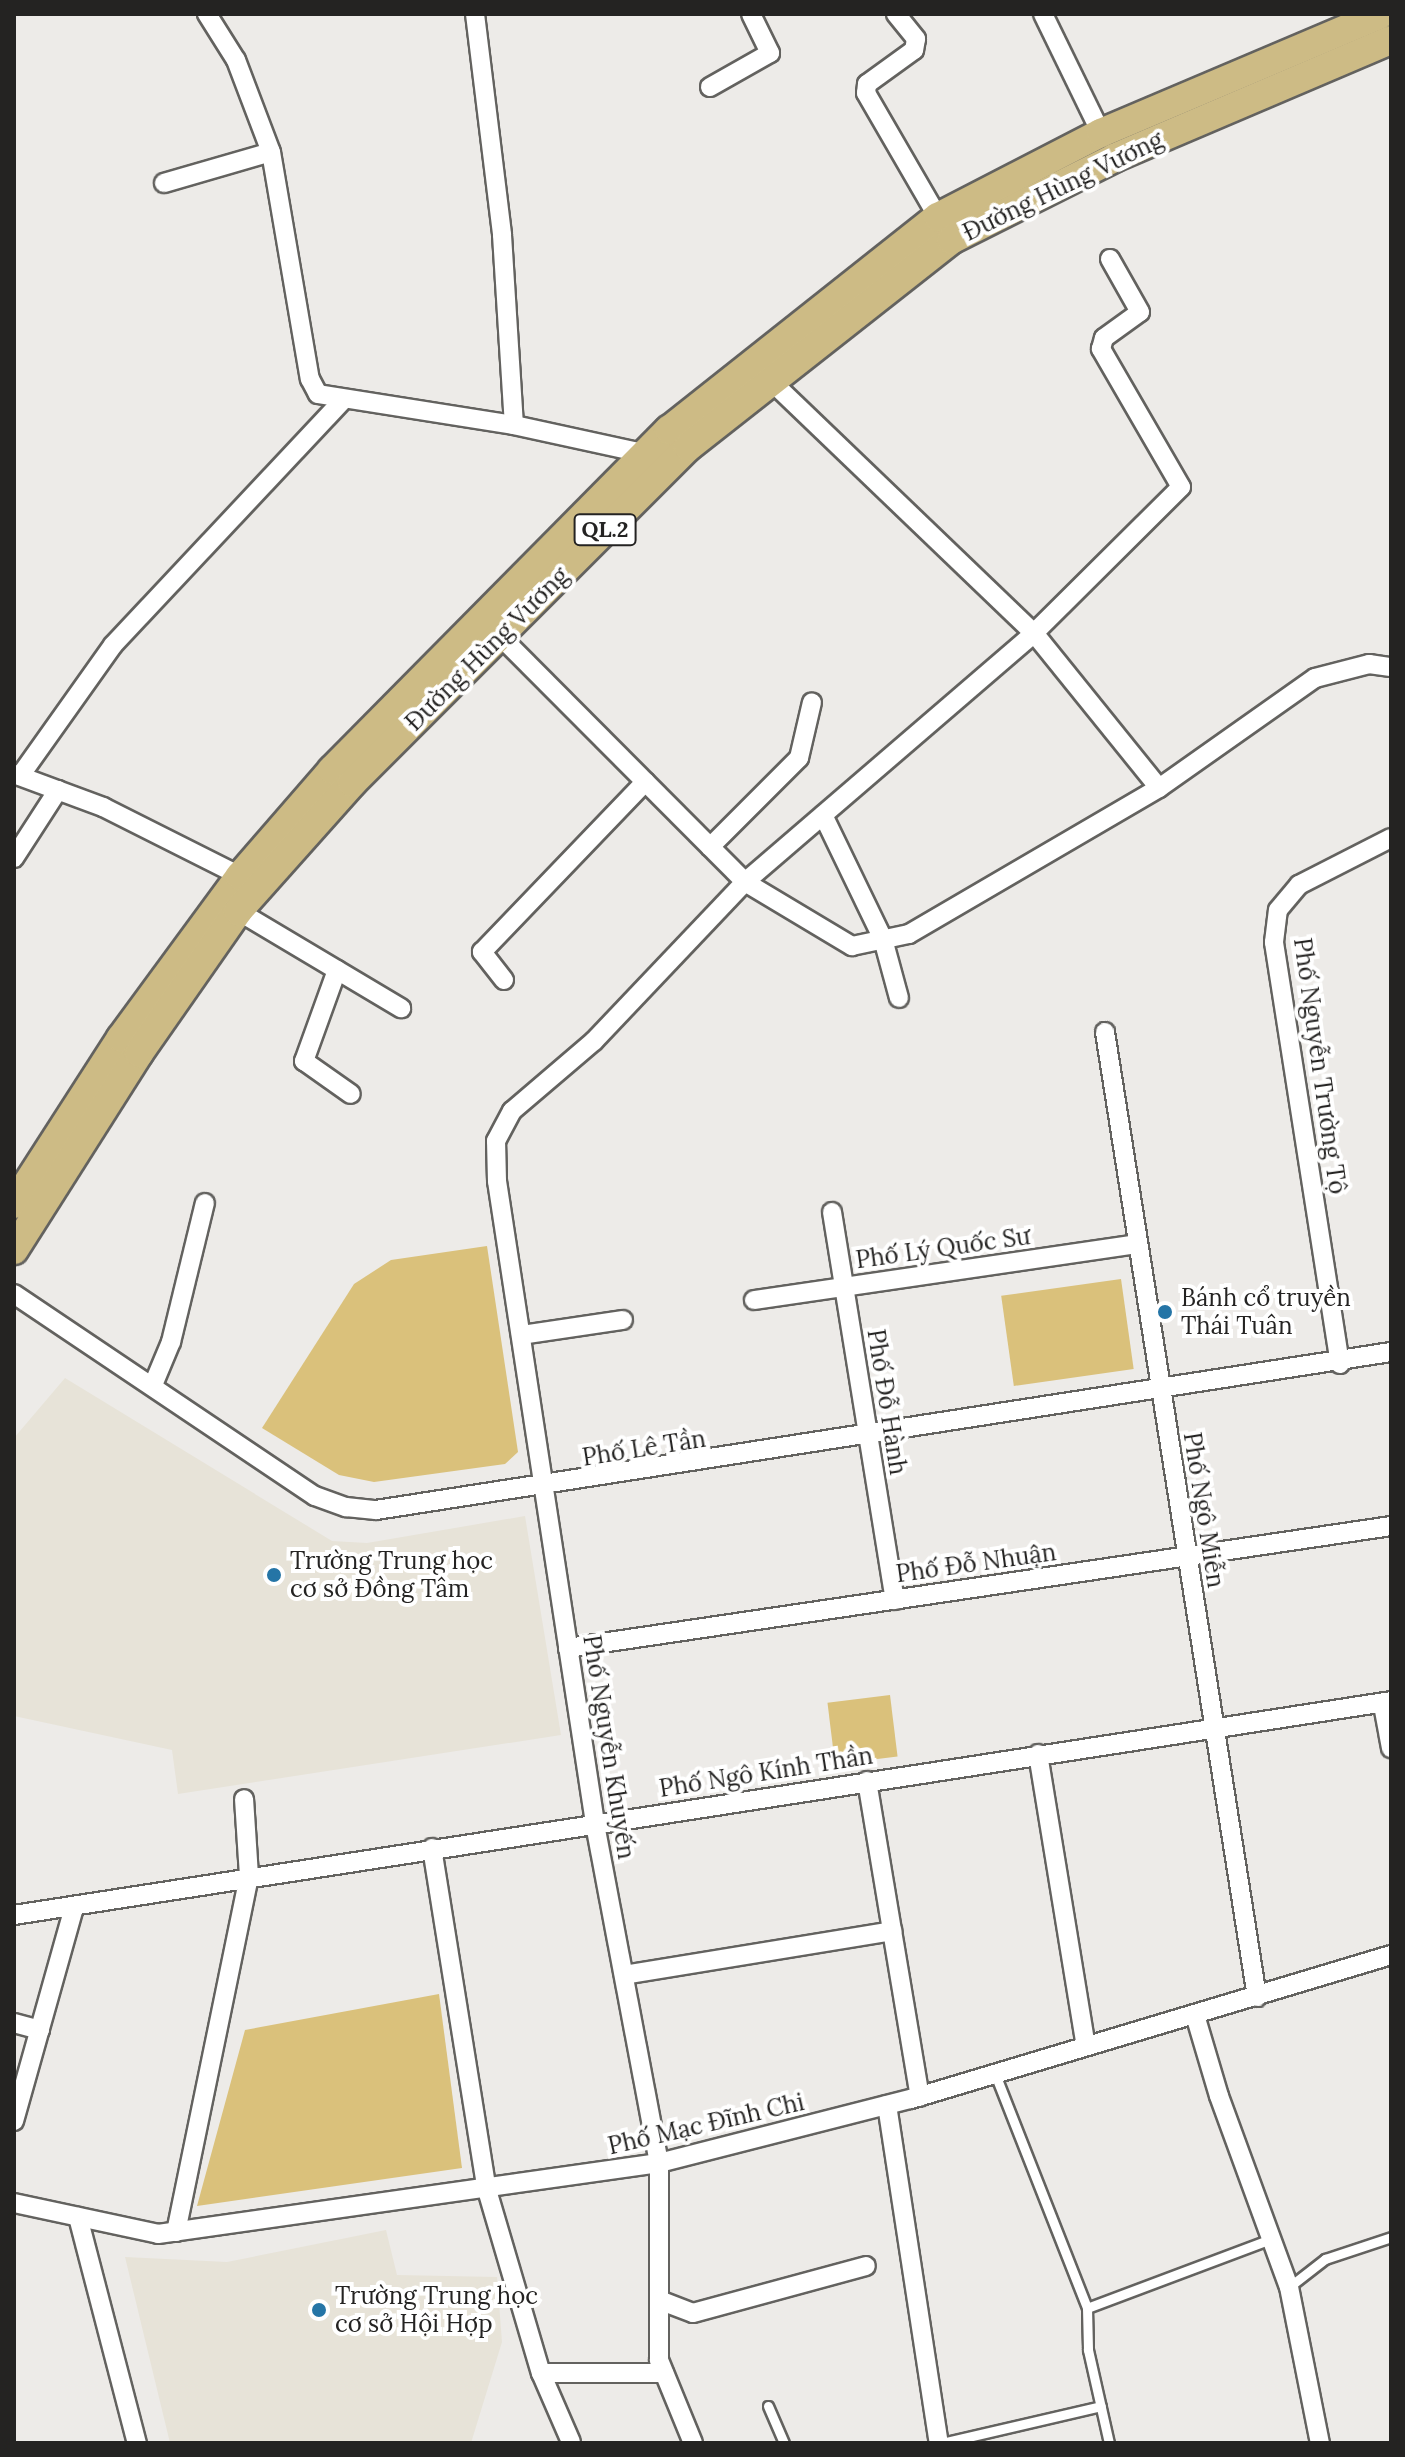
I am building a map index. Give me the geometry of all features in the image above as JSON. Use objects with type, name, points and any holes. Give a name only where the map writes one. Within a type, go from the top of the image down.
[{"type":"main road","name":"Đường Hùng Vương","points":[[14,1204],[121,1038],[250,882],[332,770],[669,430],[938,217],[1101,133],[1381,14]]},
{"type":"main road","name":"Đường Hùng Vương","points":[[14,1250],[139,1053],[238,911],[250,882],[688,447],[951,240],[1114,158],[1391,40]]},
{"type":"street","points":[[207,14],[236,60],[271,152],[310,379],[318,394],[342,401],[514,425],[647,454]]},
{"type":"street","points":[[475,14],[502,235],[514,425]]},
{"type":"street","points":[[710,87],[770,53],[751,14]]},
{"type":"street","points":[[896,14],[916,39],[914,50],[867,84],[866,93],[938,217]]},
{"type":"street","points":[[1043,14],[1101,133]]},
{"type":"street","points":[[164,183],[271,152]]},
{"type":"street","name":"Phố Nguyễn Khuyến","points":[[693,2443],[659,2360],[659,2163],[595,1823],[521,1335],[496,1141],[512,1111],[594,1041],[745,882],[1034,633],[1181,487],[1101,349],[1104,338],[1140,312],[1110,259]]},
{"type":"street","points":[[771,381],[1034,633],[1159,788]]},
{"type":"street","points":[[250,882],[103,807],[17,775],[113,645],[342,401]]},
{"type":"street","points":[[500,636],[745,882],[852,946],[909,934],[1159,788],[1315,678],[1369,664],[1391,667]]},
{"type":"street","points":[[710,847],[799,758],[812,702]]},
{"type":"street","points":[[504,980],[482,952],[645,782]]},
{"type":"street","points":[[14,858],[58,790]]},
{"type":"street","points":[[823,815],[883,939],[899,998]]},
{"type":"street","name":"Phố Nguyễn Trường Tộ","points":[[1340,1364],[1274,942],[1278,910],[1299,885],[1391,838]]},
{"type":"street","points":[[238,911],[401,1008]]},
{"type":"street","points":[[337,970],[304,1061],[351,1094]]},
{"type":"street","name":"Phố Ngô Miễn","points":[[1105,1032],[1257,1997]]},
{"type":"street","points":[[153,1385],[171,1342],[205,1203]]},
{"type":"street","name":"Phố Đỗ Hành","points":[[832,1212],[895,1600]]},
{"type":"street","name":"Phố Lý Quốc Sư","points":[[754,1300],[1138,1244]]},
{"type":"street","name":"Phố Lê Tần","points":[[14,1294],[315,1496],[346,1507],[376,1510],[544,1488],[868,1438],[1340,1364],[1391,1352]]},
{"type":"street","points":[[521,1335],[623,1320]]},
{"type":"street","name":"Phố Đỗ Nhuận","points":[[568,1648],[1391,1526]]},
{"type":"street","points":[[1387,1703],[1391,1748]]},
{"type":"street","name":"Phố Ngô Kính Thần","points":[[14,1915],[1038,1754],[1387,1703]]},
{"type":"street","points":[[1038,1754],[1086,2046]]},
{"type":"street","points":[[867,1781],[920,2097]]},
{"type":"street","points":[[176,2232],[249,1876],[244,1799]]},
{"type":"street","points":[[432,1848],[487,2190],[541,2373],[571,2442]]},
{"type":"street","points":[[14,2121],[74,1907]]},
{"type":"street","points":[[624,1975],[892,1931]]},
{"type":"street","name":"Phố Mạc Đĩnh Chi","points":[[14,2203],[158,2234],[487,2190],[659,2163],[920,2097],[1391,1955]]},
{"type":"street","points":[[1195,2015],[1289,2287],[1320,2443]]},
{"type":"street","points":[[14,2023],[40,2030]]},
{"type":"street","points":[[887,2105],[940,2443]]},
{"type":"street","points":[[78,2217],[137,2443]]},
{"type":"street","points":[[659,2300],[693,2313],[866,2266]]},
{"type":"street","points":[[541,2373],[664,2373]]},
{"type":"lane","points":[[995,2074],[1087,2308],[1088,2350],[1109,2443]]},
{"type":"lane","points":[[1289,2287],[1325,2259],[1391,2237]]},
{"type":"lane","points":[[1087,2308],[1271,2239]]},
{"type":"lane","points":[[768,2406],[784,2443]]},
{"type":"lane","points":[[940,2443],[1101,2406]]},
{"type":"shaded area","points":[[487,1246],[518,1452],[505,1464],[374,1482],[339,1475],[262,1428],[354,1284],[391,1260]]},
{"type":"shaded area","points":[[1121,1279],[1134,1369],[1014,1386],[1001,1296]]},
{"type":"shaded area","name":"Trường Trung học cơ sở Đồng Tâm","points":[[65,1378],[332,1541],[367,1543],[525,1516],[561,1735],[178,1794],[172,1750],[14,1716],[14,1438]]},
{"type":"shaded area","points":[[890,1695],[898,1757],[835,1764],[827,1703]]},
{"type":"shaded area","points":[[439,1994],[462,2168],[197,2206],[245,2030]]},
{"type":"shaded area","name":"Trường Trung học cơ sở Hội Hợp","points":[[386,2230],[397,2275],[497,2277],[502,2342],[471,2443],[170,2443],[125,2257],[227,2262]]},
{"type":"place","name":"Bánh cổ truyền Thái Tuân","points":[[1165,1312]]},
{"type":"place","name":"Trường Trung học cơ sở Đồng Tâm","points":[[274,1575]]},
{"type":"place","name":"Trường Trung học cơ sở Hội Hợp","points":[[319,2310]]}]
